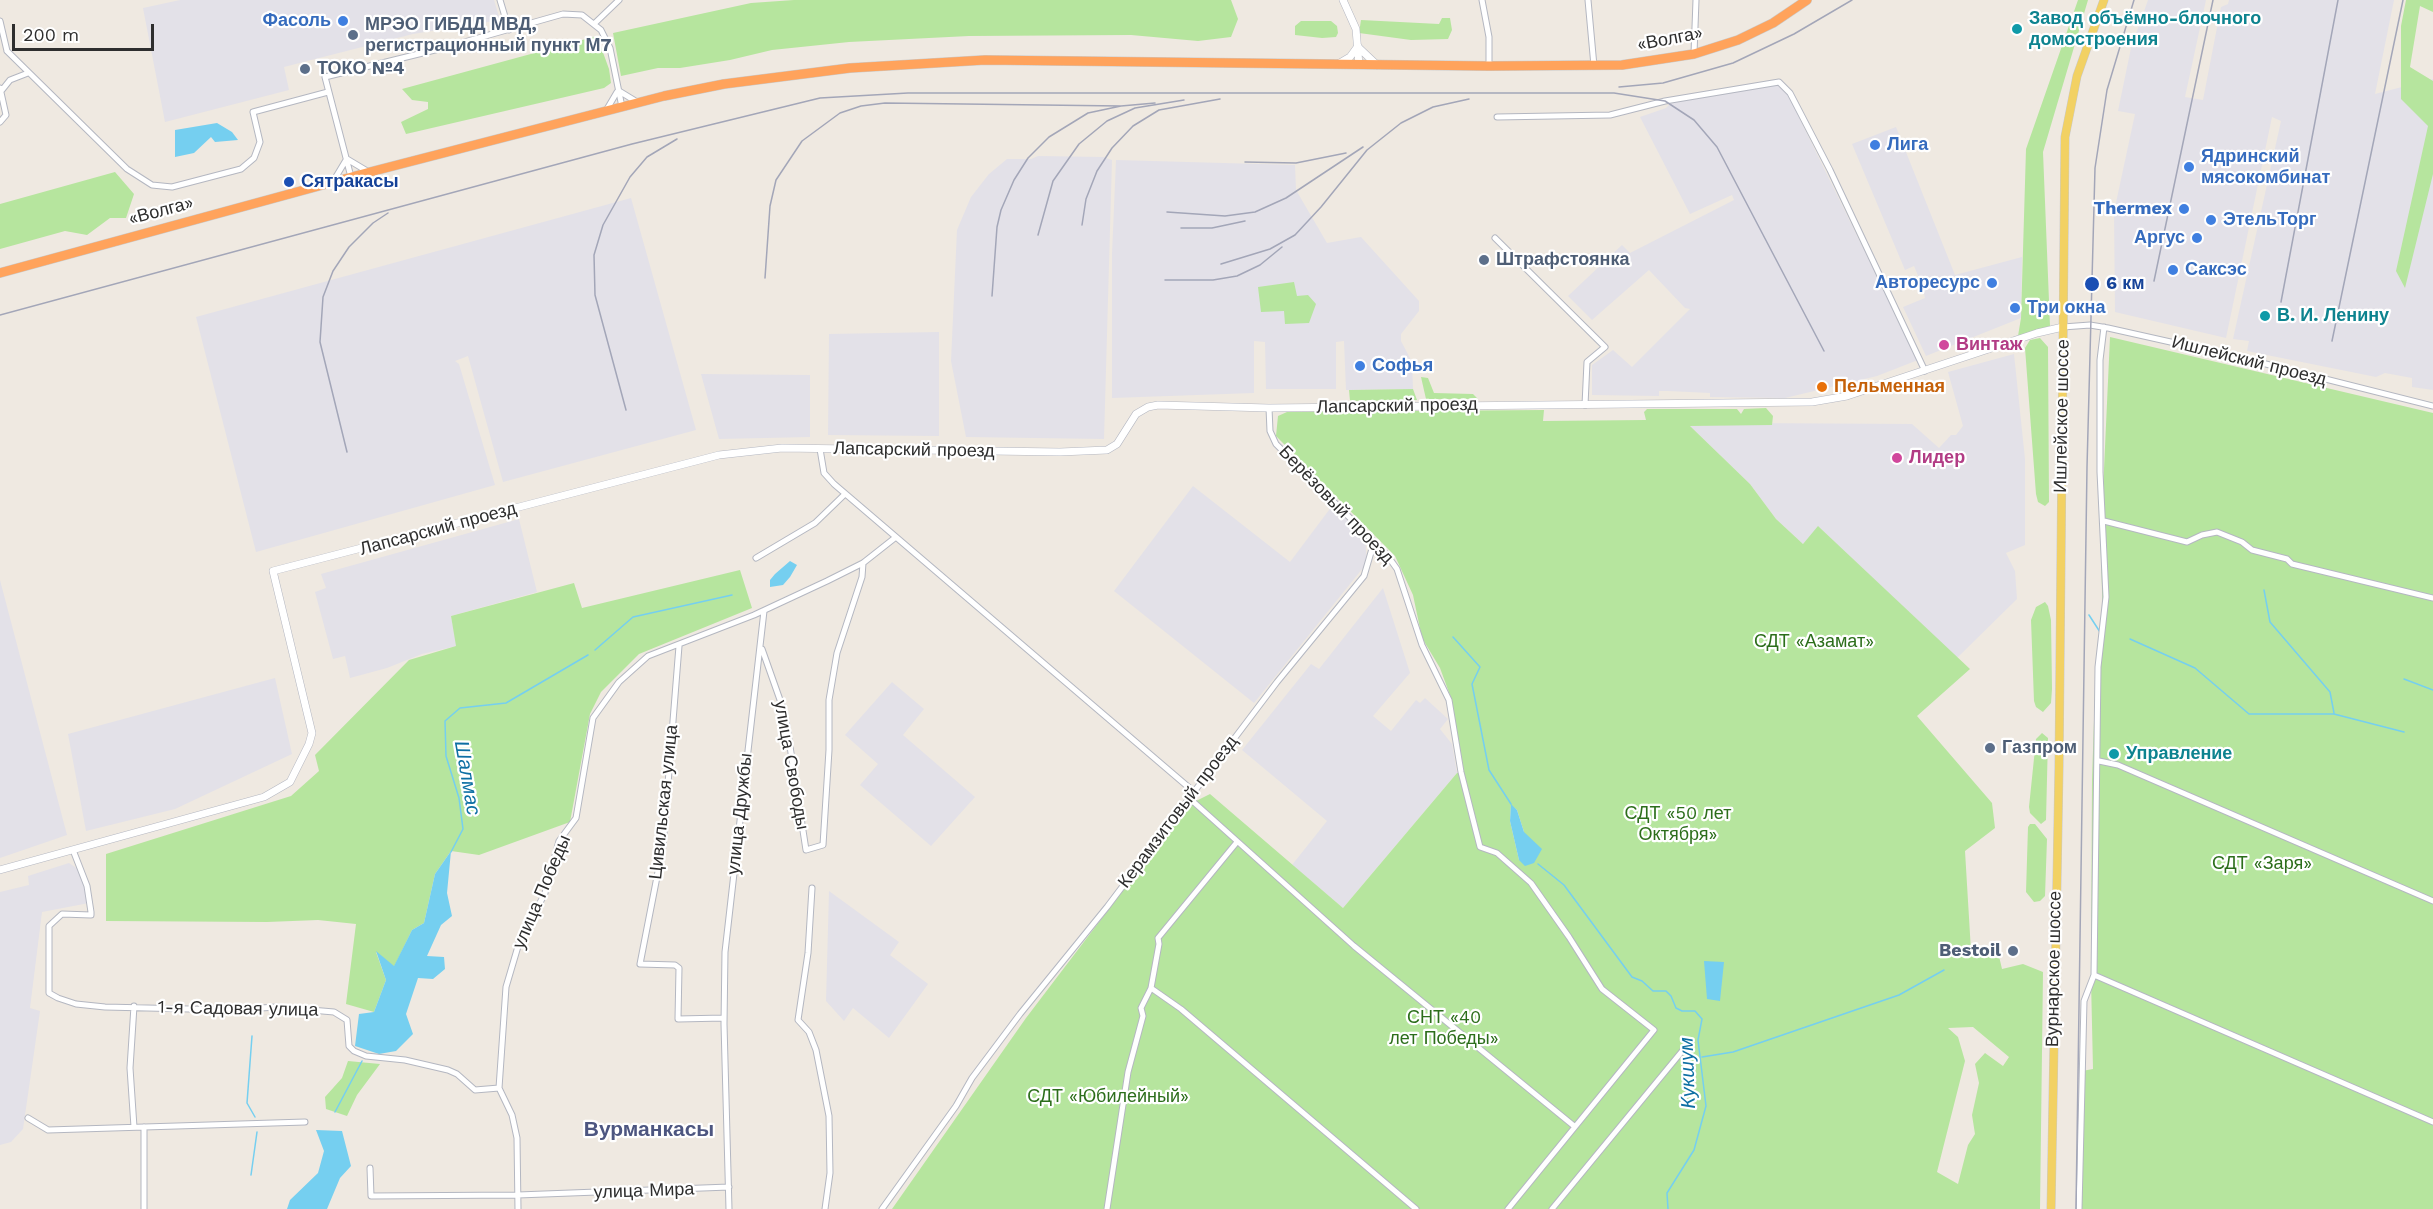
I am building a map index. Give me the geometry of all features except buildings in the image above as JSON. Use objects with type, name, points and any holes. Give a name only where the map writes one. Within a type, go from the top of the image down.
[{"type":"highway","name":"«Волга»","points":[[0,273],[622,106],[758,79],[850,68],[963,61],[1594,66],[1647,62],[1694,54],[1738,40],[1773,23],[1807,0]]},
{"type":"main road","name":"Ишлейское шоссе","points":[[2059,729],[2066,122],[2077,76],[2104,0]]},
{"type":"main road","name":"Вурнарское шоссе","points":[[2051,1209],[2059,729]]},
{"type":"street","points":[[500,0],[508,30]]},
{"type":"street","points":[[596,23],[618,0]]},
{"type":"street","points":[[1343,0],[1352,16],[1359,65]]},
{"type":"street","points":[[1482,0],[1489,37],[1489,66]]},
{"type":"street","points":[[1588,0],[1594,66]]},
{"type":"street","points":[[1694,54],[1696,0]]},
{"type":"street","points":[[351,177],[325,77],[572,12],[596,23],[610,48],[622,106]]},
{"type":"street","points":[[0,21],[7,51],[127,169],[152,185],[172,187],[232,173],[249,164],[258,151],[260,142],[253,112],[328,92]]},
{"type":"street","points":[[1338,64],[1350,57],[1358,46]]},
{"type":"street","points":[[1358,46],[1364,56],[1377,65]]},
{"type":"street","points":[[0,53],[7,51]]},
{"type":"street","points":[[0,122],[6,115],[1,89],[10,80],[28,73]]},
{"type":"street","points":[[1497,117],[1610,115],[1643,105],[1766,82],[1783,84],[1830,170],[1925,371]]},
{"type":"street","points":[[618,90],[639,102]]},
{"type":"street","points":[[605,111],[618,90]]},
{"type":"street","points":[[346,158],[352,165],[370,172]]},
{"type":"street","points":[[332,182],[344,166],[346,158]]},
{"type":"street","points":[[1495,238],[1605,347],[1587,362],[1585,405]]},
{"type":"street","name":"Ишлейский проезд","points":[[2063,327],[2090,325],[2104,327],[2242,358],[2433,406]]},
{"type":"street","name":"Лапсарский проезд","points":[[0,870],[264,797],[281,789],[294,776],[312,733],[273,571],[719,455],[782,448],[1107,450],[1117,444],[1136,414],[1148,407],[1269,408],[1812,402],[1847,396],[2037,333],[2063,327]]},
{"type":"street","points":[[2079,1209],[2084,1001],[2094,975],[2099,761],[2098,667],[2106,597],[2100,472],[2100,360],[2104,327]]},
{"type":"street","name":"Берёзовый проезд","points":[[1269,408],[1270,430],[1276,444],[1374,542],[1397,569],[1422,645],[1449,700],[1461,772],[1480,847],[1497,853],[1531,883],[1602,989],[1654,1030],[1574,1126]]},
{"type":"street","points":[[820,449],[824,473],[845,494],[1192,791]]},
{"type":"street","points":[[756,558],[814,523],[845,494]]},
{"type":"street","points":[[2104,521],[2187,542],[2202,535],[2217,532],[2242,542],[2252,550],[2288,559],[2292,564],[2433,598]]},
{"type":"street","name":"улица Победы","points":[[518,1209],[516,1128],[500,1088],[506,987],[519,943],[545,893],[559,841],[576,818],[592,718],[619,682],[648,656],[679,646],[764,611],[863,562],[896,537]]},
{"type":"street","name":"Керамзитовый проезд","points":[[882,1209],[956,1106],[972,1078],[1107,907],[1192,791],[1364,576],[1374,542]]},
{"type":"street","name":"улица Свободы","points":[[761,646],[785,714],[806,850],[823,845],[830,750],[829,700],[837,652],[862,577],[863,562]]},
{"type":"street","name":"улица Дружбы","points":[[729,1209],[724,1018],[725,952],[764,611]]},
{"type":"street","name":"Цивильская улица","points":[[679,646],[663,846],[640,964],[675,965],[679,968],[678,1019],[724,1018]]},
{"type":"street","points":[[2099,761],[2118,765],[2433,901]]},
{"type":"street","points":[[1188,797],[1402,987],[1574,1126],[1508,1209]]},
{"type":"street","points":[[1107,1209],[1128,1072],[1143,1016],[1140,1008],[1151,987],[1159,944],[1158,938],[1237,842]]},
{"type":"street","name":"1-я Садовая улица","points":[[73,850],[87,886],[91,915],[62,914],[50,922],[49,993],[76,1004],[209,1010],[276,1008],[334,1012],[347,1020],[349,1046],[354,1051],[366,1056],[405,1060],[447,1070],[465,1080],[475,1090],[500,1088]]},
{"type":"street","points":[[812,888],[808,953],[798,1020],[809,1032],[816,1050],[829,1116],[830,1173],[825,1209]]},
{"type":"street","points":[[2094,975],[2433,1122]]},
{"type":"street","points":[[1151,987],[1181,1008],[1416,1209]]},
{"type":"street","points":[[134,1006],[130,1068],[134,1126]]},
{"type":"street","points":[[1552,1209],[1688,1044]]},
{"type":"street","points":[[28,1118],[48,1130],[305,1122]]},
{"type":"street","points":[[144,1127],[144,1209]]},
{"type":"street","name":"улица Мира","points":[[370,1168],[371,1196],[518,1195],[729,1187]]},
{"type":"shaded area","points":[[180,0],[494,0],[500,20],[413,34],[284,67],[289,90],[165,122],[143,8]]},
{"type":"shaded area","points":[[2148,0],[2206,0],[2185,97],[2203,100],[2221,7],[2228,4],[2229,0],[2394,0],[2375,94],[2433,79],[2433,390],[2412,387],[2412,378],[2385,373],[2376,377],[2247,351],[2249,341],[2233,339],[2281,121],[2272,117],[2226,338],[2115,312],[2114,212],[2135,114],[2118,111],[2131,48]]},
{"type":"shaded area","points":[[1777,85],[1787,93],[1918,360],[1877,376],[1785,398],[1710,397],[1710,393],[1668,391],[1659,391],[1659,396],[1592,395],[1592,365],[1613,350],[1632,367],[1690,309],[1685,308],[1649,270],[1592,320],[1568,296],[1622,245],[1630,253],[1734,200],[1732,195],[1690,214],[1640,117],[1666,108],[1672,102]]},
{"type":"shaded area","points":[[1896,127],[1955,275],[2022,257],[2021,318],[1926,356],[1903,307],[1925,298],[1922,285],[1914,266],[1905,270],[1852,144]]},
{"type":"shaded area","points":[[1038,156],[1103,157],[1112,160],[1104,439],[966,437],[951,361],[957,230],[971,197],[989,174],[1007,159],[1031,159]]},
{"type":"shaded area","points":[[1116,160],[1295,165],[1296,190],[1327,243],[1361,237],[1419,301],[1419,311],[1401,334],[1401,341],[1412,362],[1413,389],[1346,390],[1344,341],[1336,342],[1336,389],[1266,389],[1265,342],[1254,341],[1254,393],[1112,398],[1112,254]]},
{"type":"shaded area","points":[[631,198],[696,430],[503,482],[468,356],[455,361],[459,364],[495,485],[256,552],[196,317]]},
{"type":"shaded area","points":[[939,332],[939,436],[828,435],[829,334]]},
{"type":"shaded area","points":[[2014,354],[2025,459],[2025,545],[2006,553],[2015,571],[2017,599],[1957,658],[1819,527],[1803,544],[1776,519],[1750,484],[1690,426],[1739,423],[1912,424],[1939,448],[1951,435],[1956,435],[1963,426],[1948,372]]},
{"type":"shaded area","points":[[701,374],[810,375],[810,437],[719,439]]},
{"type":"shaded area","points":[[1193,486],[1290,562],[1332,506],[1365,537],[1367,563],[1254,703],[1114,591]]},
{"type":"shaded area","points":[[519,519],[537,592],[451,616],[457,646],[422,654],[387,668],[350,678],[345,656],[333,659],[315,592],[326,588],[321,574]]},
{"type":"shaded area","points":[[0,580],[67,835],[0,858]]},
{"type":"shaded area","points":[[1383,588],[1410,673],[1373,716],[1391,731],[1416,700],[1420,703],[1425,698],[1448,719],[1440,729],[1452,744],[1457,773],[1343,908],[1292,865],[1327,821],[1242,750],[1311,664],[1319,669]]},
{"type":"shaded area","points":[[275,678],[292,754],[175,809],[86,831],[68,734]]},
{"type":"shaded area","points":[[892,682],[924,709],[903,735],[975,797],[931,846],[860,785],[878,764],[845,735]]},
{"type":"shaded area","points":[[69,863],[81,871],[89,903],[42,912],[30,1008],[40,1011],[23,1129],[11,1142],[0,1145],[0,892],[29,885],[28,876]]},
{"type":"shaded area","points":[[829,891],[899,942],[890,955],[928,984],[889,1038],[853,1008],[844,1021],[826,1001]]},
{"type":"green space","points":[[794,0],[1231,0],[1238,19],[1231,37],[1198,41],[1131,35],[969,36],[849,42],[772,50],[730,60],[680,68],[658,68],[621,76],[613,33],[751,3]]},
{"type":"green space","points":[[2078,0],[2088,0],[2043,152],[2050,326],[2018,336],[2021,318],[2026,149]]},
{"type":"green space","points":[[2406,0],[2433,0],[2433,12],[2420,6],[2410,67],[2433,81],[2433,174],[2405,288],[2396,271],[2428,126],[2401,99],[2401,26]]},
{"type":"green space","points":[[1442,18],[1450,18],[1452,30],[1448,39],[1411,40],[1359,33],[1361,20],[1439,24]]},
{"type":"green space","points":[[1301,21],[1331,21],[1337,26],[1338,33],[1336,37],[1322,38],[1295,35],[1295,26]]},
{"type":"green space","points":[[597,36],[609,69],[611,83],[604,88],[406,134],[401,122],[428,109],[428,102],[412,100],[402,89]]},
{"type":"green space","points":[[115,172],[134,194],[126,218],[110,218],[87,235],[65,231],[0,249],[0,204]]},
{"type":"green space","points":[[1294,282],[1297,296],[1308,295],[1316,304],[1309,323],[1285,324],[1284,311],[1261,312],[1258,287]]},
{"type":"green space","name":"СДТ «Заря»","points":[[2110,337],[2433,413],[2433,1209],[2079,1209],[2082,1071],[2093,1069],[2092,780],[2096,661],[2103,624],[2099,492],[2103,491]]},
{"type":"green space","points":[[2040,338],[2048,347],[2049,502],[2045,506],[2038,502],[2036,494],[2025,348],[2030,340]]},
{"type":"green space","points":[[1421,377],[1428,378],[1434,393],[1473,394],[1478,399],[1426,399]]},
{"type":"green space","points":[[1413,389],[1417,400],[1350,401],[1349,390]]},
{"type":"green space","points":[[1766,408],[1773,416],[1772,425],[1690,426],[1750,484],[1776,519],[1803,544],[1818,526],[1970,669],[1917,716],[1992,803],[1995,828],[1965,851],[1971,951],[1973,954],[1998,952],[2002,969],[2023,964],[2043,972],[2040,1209],[892,1209],[1026,1018],[1188,805],[1210,794],[1343,908],[1457,773],[1464,772],[1451,698],[1440,668],[1422,638],[1413,595],[1395,556],[1276,436],[1278,416],[1287,412],[1544,410],[1543,421],[1646,420],[1644,412],[1647,409],[1737,409],[1741,414],[1744,409]],"holes":[[[1511,805],[1517,810],[1524,832],[1519,860],[1510,821]],[[1973,1027],[2009,1057],[2003,1066],[1985,1053],[1975,1064],[1979,1083],[1972,1115],[1975,1134],[1968,1145],[1958,1184],[1937,1172],[1965,1061],[1958,1037],[1948,1028]]]},
{"type":"green space","points":[[740,570],[752,608],[639,654],[601,692],[590,714],[570,822],[479,855],[451,851],[435,874],[424,923],[412,930],[394,967],[376,952],[386,980],[374,1012],[346,1004],[356,924],[318,920],[106,921],[106,854],[291,796],[319,771],[315,755],[409,660],[456,646],[451,616],[574,583],[582,608]]},
{"type":"green space","points":[[2045,602],[2051,620],[2052,689],[2051,703],[2043,712],[2036,707],[2034,701],[2031,620],[2036,607]]},
{"type":"green space","points":[[2042,733],[2048,738],[2046,820],[2041,824],[2030,813],[2029,807],[2036,739]]},
{"type":"green space","points":[[2030,824],[2035,824],[2047,839],[2045,896],[2040,901],[2034,902],[2026,892],[2028,827]]},
{"type":"green space","points":[[348,1061],[380,1064],[357,1095],[347,1116],[326,1109],[325,1097],[342,1078]]},
{"type":"water","points":[[217,123],[232,132],[238,140],[215,142],[211,137],[194,153],[175,157],[175,130]]},
{"type":"water","points":[[790,561],[797,565],[790,577],[783,585],[770,587],[770,580]]},
{"type":"water","points":[[1511,804],[1517,810],[1524,832],[1542,849],[1534,863],[1525,866],[1519,860],[1510,821]]},
{"type":"water","points":[[451,851],[447,893],[452,916],[441,925],[427,956],[444,957],[445,969],[433,979],[418,978],[406,1014],[413,1034],[396,1051],[379,1054],[355,1046],[359,1014],[374,1012],[386,980],[376,951],[394,966],[412,930],[424,923],[435,874]]},
{"type":"water","points":[[1704,961],[1724,962],[1720,1001],[1707,999]]},
{"type":"water","points":[[316,1130],[342,1131],[351,1166],[340,1178],[327,1209],[287,1209],[290,1200],[318,1173],[324,1151]]},
{"type":"waterway","points":[[2264,590],[2270,622],[2330,692],[2334,713]]},
{"type":"waterway","name":"Шалмас","points":[[595,650],[633,617],[732,595]]},
{"type":"waterway","points":[[2089,615],[2100,632]]},
{"type":"waterway","points":[[1453,637],[1480,667],[1472,684],[1489,770],[1511,804]]},
{"type":"waterway","points":[[2130,639],[2195,668],[2249,714],[2334,714],[2404,732]]},
{"type":"waterway","name":"Шалмас","points":[[451,852],[463,829],[459,798],[446,756],[445,721],[460,708],[506,703],[588,655]]},
{"type":"waterway","points":[[2404,679],[2433,690]]},
{"type":"waterway","name":"Кукшум","points":[[1538,864],[1564,885],[1632,977],[1642,981],[1653,991],[1666,991],[1676,1008],[1682,1011],[1695,1011],[1702,1019],[1698,1040],[1706,1106],[1694,1150],[1667,1193],[1668,1209]]},
{"type":"waterway","points":[[1702,1057],[1733,1052],[1899,995],[1944,970]]},
{"type":"waterway","points":[[252,1036],[247,1103],[255,1117]]},
{"type":"waterway","name":"Шалмас","points":[[335,1112],[362,1061]]},
{"type":"waterway","points":[[251,1175],[257,1132]]},
{"type":"railway","points":[[1619,87],[1663,83],[1733,63],[1794,34],[1852,0]]},
{"type":"railway","points":[[2076,1209],[2087,467],[2095,168],[2107,90],[2134,0]]},
{"type":"railway","points":[[2154,281],[2213,0]]},
{"type":"railway","points":[[2281,302],[2338,0]]},
{"type":"railway","points":[[2332,341],[2403,0]]},
{"type":"railway","points":[[0,315],[632,144],[820,98],[908,93],[1614,93],[1665,101],[1694,120],[1717,147],[1824,351]]},
{"type":"railway","points":[[1082,225],[1086,199],[1097,171],[1112,148],[1133,126],[1159,110],[1220,99]]},
{"type":"railway","points":[[1221,264],[1270,249],[1295,235],[1367,150],[1401,123],[1433,107],[1469,99]]},
{"type":"railway","points":[[1038,235],[1053,181],[1079,144],[1107,121],[1135,108],[1184,100]]},
{"type":"railway","points":[[765,278],[770,206],[776,180],[802,141],[840,113],[861,106],[885,103],[1121,106]]},
{"type":"railway","points":[[992,296],[997,227],[1001,210],[1014,180],[1028,158],[1049,137],[1088,113],[1121,106],[1155,103]]},
{"type":"railway","points":[[626,410],[595,295],[594,255],[603,225],[630,177],[647,157],[677,139]]},
{"type":"railway","points":[[1167,212],[1225,216],[1255,212],[1286,198],[1363,147]]},
{"type":"railway","points":[[1245,162],[1296,163],[1346,153]]},
{"type":"railway","points":[[347,452],[320,342],[323,297],[333,271],[349,247],[373,223],[388,213]]},
{"type":"railway","points":[[1181,228],[1212,228],[1245,221]]},
{"type":"railway","points":[[1165,280],[1213,280],[1237,276],[1260,265],[1282,247]]},
{"type":"place","name":"Фасоль","points":[[343,21]]},
{"type":"place","name":"Завод объёмно-блочного домостроения","points":[[2017,29]]},
{"type":"place","name":"МРЭО ГИБДД МВД, регистрационный пункт М7","points":[[353,35]]},
{"type":"place","name":"ТОКО №4","points":[[305,69]]},
{"type":"place","name":"Лига","points":[[1875,145]]},
{"type":"place","name":"Ядринский мясокомбинат","points":[[2189,167]]},
{"type":"place","name":"Сятракасы","points":[[289,182]]},
{"type":"place","name":"Thermex","points":[[2184,209]]},
{"type":"place","name":"ЭтельТорг","points":[[2211,220]]},
{"type":"place","name":"Аргус","points":[[2197,238]]},
{"type":"place","name":"Штрафстоянка","points":[[1484,260]]},
{"type":"place","name":"Саксэс","points":[[2173,270]]},
{"type":"place","name":"Авторесурс","points":[[1992,283]]},
{"type":"place","name":"6 км","points":[[2092,284]]},
{"type":"place","name":"Три окна","points":[[2015,308]]},
{"type":"place","name":"В. И. Ленину","points":[[2265,316]]},
{"type":"place","name":"Винтаж","points":[[1944,345]]},
{"type":"place","name":"Софья","points":[[1360,366]]},
{"type":"place","name":"Пельменная","points":[[1822,387]]},
{"type":"place","name":"Лидер","points":[[1897,458]]},
{"type":"place","name":"Газпром","points":[[1990,748]]},
{"type":"place","name":"Управление","points":[[2114,754]]},
{"type":"place","name":"Bestoil","points":[[2013,951]]},
{"type":"district","name":"Вурманкасы","points":[[649,1130]]},
{"type":"park label","name":"СДТ «Азамат»","points":[[1814,642]]},
{"type":"park label","name":"СДТ «50 лет Октября»","points":[[1678,824]]},
{"type":"park label","name":"СНТ «40 лет Победы»","points":[[1444,1028]]},
{"type":"park label","name":"СДТ «Юбилейный»","points":[[1108,1097]]}]
